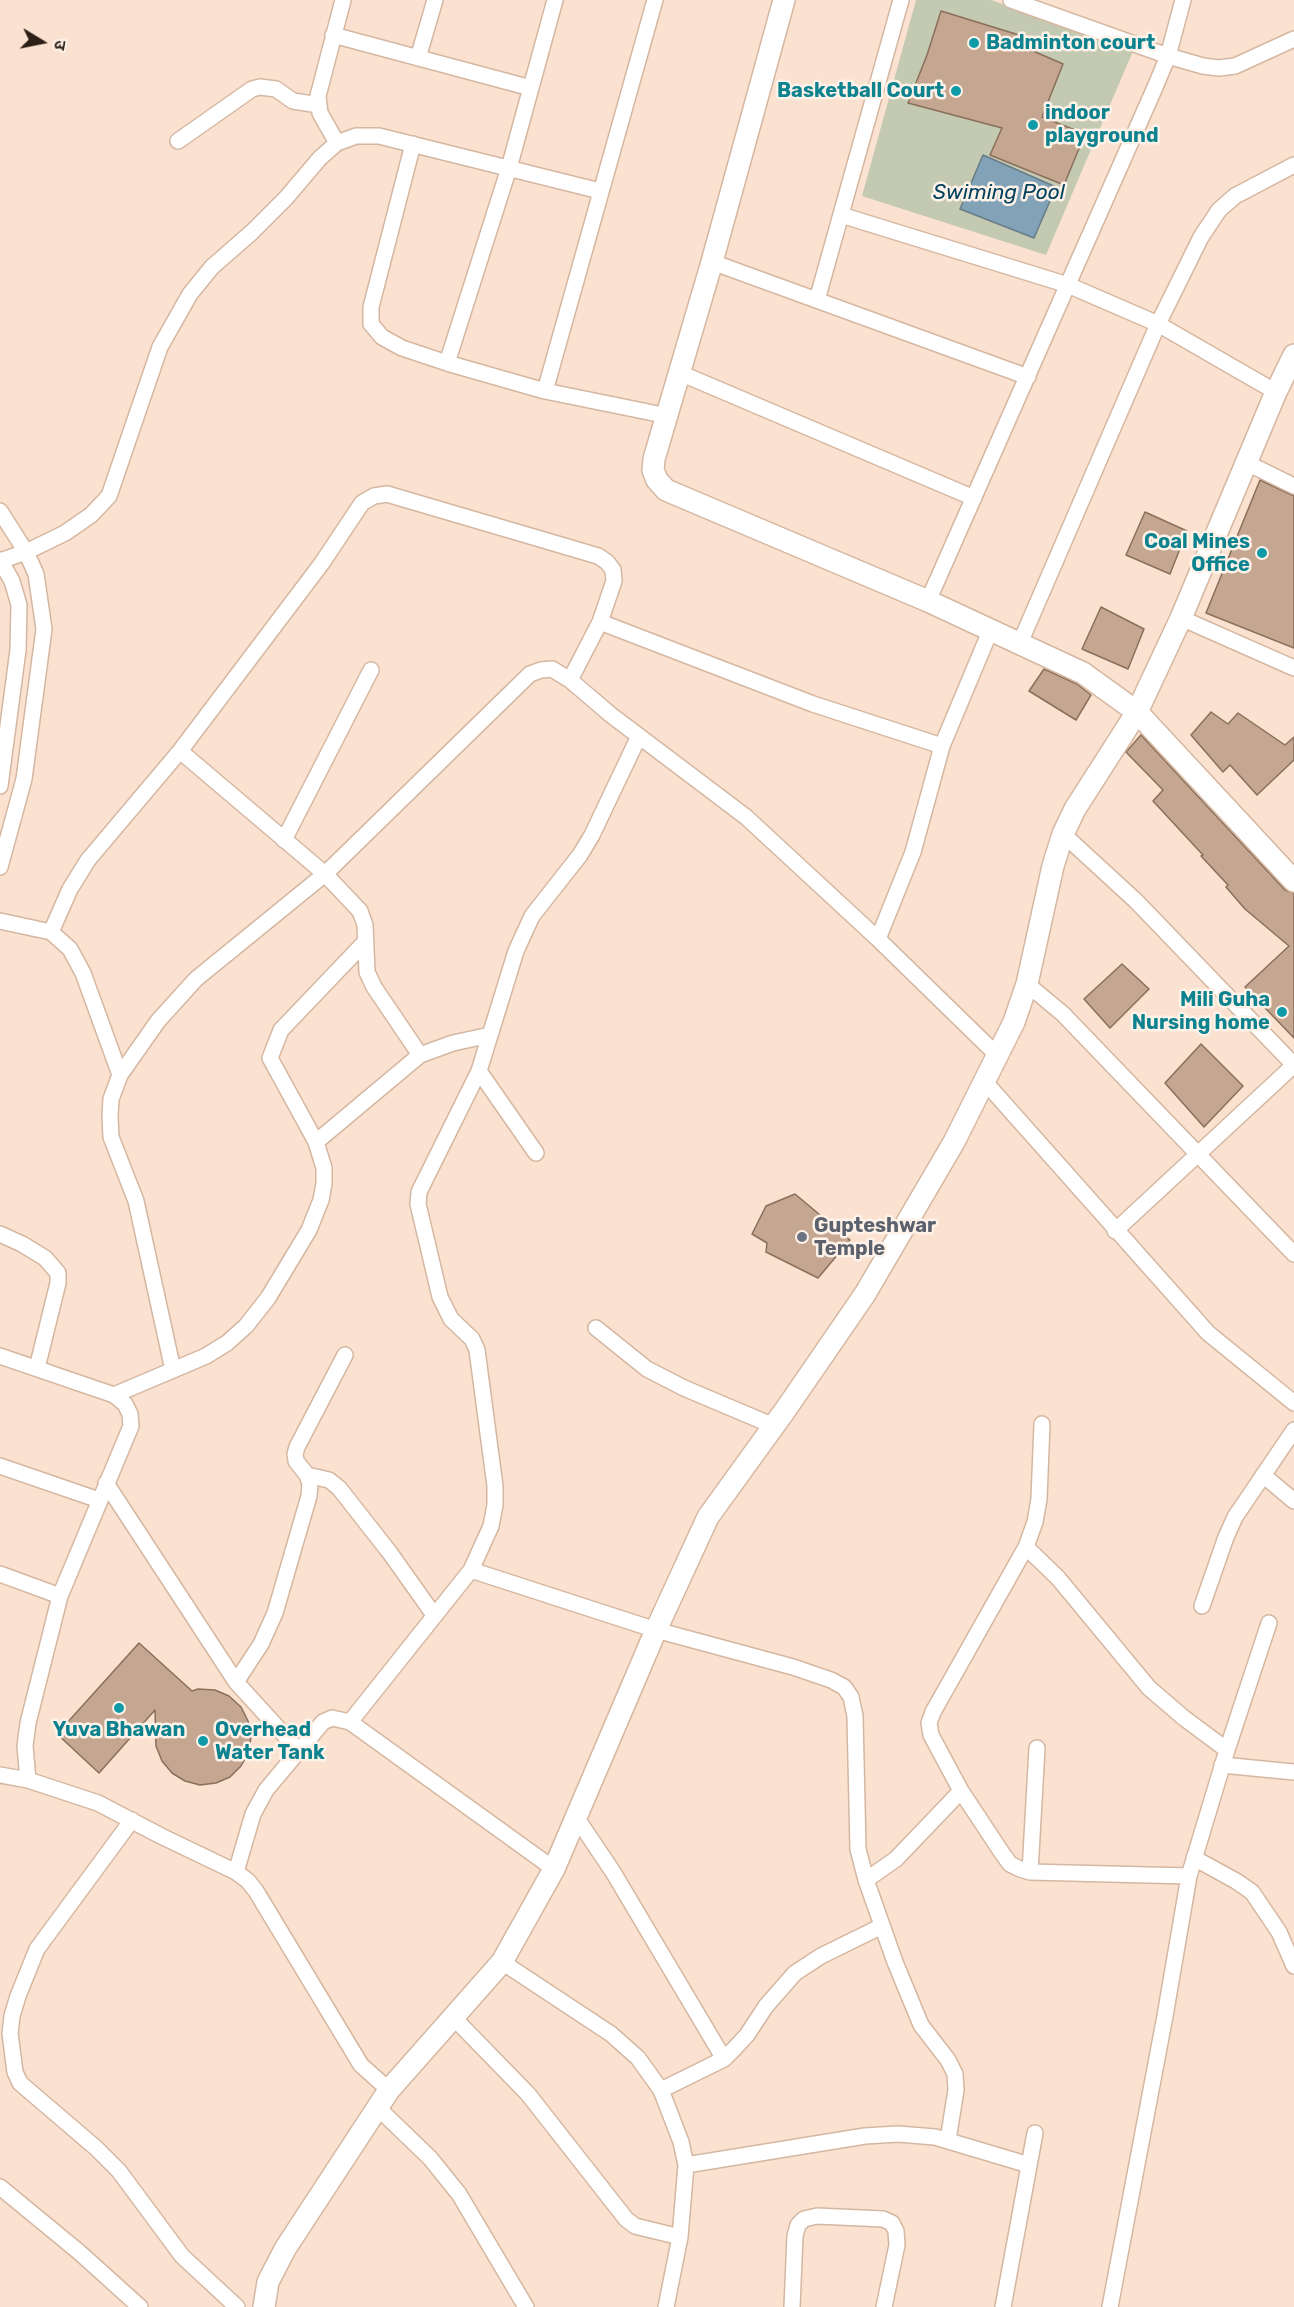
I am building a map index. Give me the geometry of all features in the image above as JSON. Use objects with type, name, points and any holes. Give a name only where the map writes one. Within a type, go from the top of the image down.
[{"type":"street","points":[[338,143],[320,113],[318,96],[321,77],[343,0]]},
{"type":"street","points":[[418,58],[435,0]]},
{"type":"street","points":[[447,363],[509,168],[555,0]]},
{"type":"street","points":[[545,391],[655,0]]},
{"type":"street","points":[[784,0],[712,262],[654,459],[653,470],[657,480],[666,490],[928,601],[1083,673],[1137,712],[1294,881]]},
{"type":"street","points":[[817,300],[901,0]]},
{"type":"street","points":[[1011,0],[1168,56],[1203,66],[1219,68],[1235,66],[1294,39]]},
{"type":"street","points":[[928,601],[1168,56],[1183,0]]},
{"type":"street","points":[[333,35],[531,88]]},
{"type":"street","points":[[178,141],[252,89],[260,87],[276,90],[294,101],[319,105]]},
{"type":"street","points":[[0,786],[18,650],[19,605],[12,581],[0,561],[26,552],[65,533],[91,515],[109,496],[160,347],[190,294],[212,267],[252,232],[320,158],[338,143],[356,136],[380,136],[600,190]]},
{"type":"street","points":[[413,144],[371,306],[371,324],[382,337],[402,348],[447,363],[545,391],[668,416]]},
{"type":"street","points":[[1020,643],[1158,324],[1201,237],[1219,210],[1235,196],[1294,165]]},
{"type":"street","points":[[841,215],[1068,285],[1158,324],[1276,392]]},
{"type":"street","points":[[712,262],[1028,377]]},
{"type":"street","points":[[264,2307],[268,2282],[285,2249],[377,2107],[389,2090],[502,1962],[554,1869],[656,1630],[708,1517],[865,1294],[954,1142],[1014,1022],[1027,984],[1053,866],[1063,834],[1075,809],[1137,712],[1181,618],[1276,392],[1291,368]]},
{"type":"street","points":[[680,373],[974,498]]},
{"type":"street","points":[[1247,463],[1294,486]]},
{"type":"street","points":[[51,932],[70,889],[88,860],[180,752],[322,563],[362,503],[374,496],[387,494],[598,556],[607,562],[613,570],[614,581],[600,622],[570,680]]},
{"type":"street","points":[[0,511],[26,552],[36,574],[44,629],[37,696],[24,779],[0,867]]},
{"type":"street","points":[[1181,618],[1294,668]]},
{"type":"street","points":[[600,622],[813,704],[942,746]]},
{"type":"street","points":[[878,939],[913,852],[942,746],[991,629]]},
{"type":"street","points":[[173,1370],[136,1201],[111,1137],[111,1099],[120,1075],[158,1021],[196,978],[325,874],[530,674],[541,669],[552,669],[570,680],[639,736],[746,817],[878,939],[998,1056]]},
{"type":"street","points":[[284,840],[371,670]]},
{"type":"street","points":[[350,1722],[471,1570],[490,1526],[495,1505],[495,1486],[477,1350],[471,1339],[451,1319],[440,1297],[418,1204],[423,1180],[479,1071],[516,951],[532,916],[580,855],[592,835],[639,736]]},
{"type":"street","points":[[180,752],[325,874],[360,912],[365,925],[367,972],[374,987],[420,1055]]},
{"type":"street","points":[[1063,834],[1136,901],[1294,1065],[1115,1231]]},
{"type":"street","points":[[0,921],[51,932],[70,949],[83,973],[120,1075]]},
{"type":"street","points":[[114,1395],[206,1356],[227,1343],[246,1326],[268,1298],[309,1230],[321,1200],[324,1168],[316,1142],[270,1058],[281,1030],[366,941]]},
{"type":"street","points":[[1027,984],[1064,1014],[1294,1254]]},
{"type":"street","points":[[316,1142],[420,1055],[453,1042],[490,1035]]},
{"type":"street","points":[[479,1071],[536,1153]]},
{"type":"street","points":[[985,1082],[1208,1333],[1294,1403]]},
{"type":"street","points":[[0,1234],[45,1258],[58,1273],[58,1282],[37,1368]]},
{"type":"street","points":[[596,1328],[648,1369],[684,1388],[774,1426]]},
{"type":"street","points":[[236,1682],[261,1644],[275,1613],[309,1496],[310,1484],[307,1475],[296,1461],[297,1447],[345,1355]]},
{"type":"street","points":[[2,1362],[37,1368],[114,1395],[125,1404],[130,1414],[131,1426],[60,1596],[28,1723],[25,1746],[28,1780]]},
{"type":"street","points":[[1042,1424],[1039,1499],[1035,1522],[1026,1547],[933,1712],[929,1723],[931,1735],[961,1791],[1010,1864],[1030,1872],[1189,1876]]},
{"type":"street","points":[[1202,1606],[1230,1527],[1294,1430]]},
{"type":"street","points":[[0,1466],[99,1500]]},
{"type":"street","points":[[307,1475],[329,1480],[339,1488],[434,1615]]},
{"type":"street","points":[[1263,1475],[1294,1501]]},
{"type":"street","points":[[106,1483],[236,1682],[298,1750]]},
{"type":"street","points":[[1026,1547],[1058,1578],[1149,1688],[1227,1750]]},
{"type":"street","points":[[471,1570],[656,1630],[793,1667],[844,1687],[851,1697],[855,1716],[858,1850],[882,1926],[921,2025],[948,2060],[955,2074],[956,2090],[948,2140]]},
{"type":"street","points":[[0,1574],[60,1596]]},
{"type":"street","points":[[1110,2307],[1189,1876],[1222,1765],[1269,1623]]},
{"type":"street","points":[[236,1872],[253,1814],[266,1790],[323,1722],[332,1718],[350,1722],[554,1869]]},
{"type":"street","points":[[1030,1872],[1037,1748]]},
{"type":"street","points":[[1222,1765],[1294,1772]]},
{"type":"street","points":[[0,1775],[28,1780],[98,1803],[236,1872],[248,1881],[361,2065],[389,2090]]},
{"type":"street","points":[[866,1880],[896,1859],[961,1791]]},
{"type":"street","points":[[576,1817],[613,1872],[724,2059]]},
{"type":"street","points":[[132,1820],[36,1949],[12,2016],[10,2033],[15,2072],[20,2083],[119,2171],[182,2256],[237,2307]]},
{"type":"street","points":[[1194,1858],[1252,1892],[1280,1932],[1294,1966]]},
{"type":"street","points":[[661,2090],[724,2059],[747,2035],[766,2006],[795,1973],[820,1956],[882,1926]]},
{"type":"street","points":[[502,1962],[611,2034],[638,2058],[661,2090],[681,2142],[686,2164],[680,2237],[666,2307]]},
{"type":"street","points":[[453,2017],[528,2094],[626,2219],[635,2226],[680,2237]]},
{"type":"street","points":[[377,2107],[430,2158],[459,2194],[526,2307]]},
{"type":"street","points":[[1003,2307],[1035,2133]]},
{"type":"street","points":[[686,2164],[865,2136],[919,2135],[948,2140],[1029,2165]]},
{"type":"street","points":[[0,2187],[79,2252],[140,2307]]},
{"type":"street","points":[[792,2307],[795,2236],[798,2225],[804,2219],[817,2216],[883,2219],[892,2223],[896,2231],[897,2245],[884,2307]]},
{"type":"green space","points":[[916,0],[991,0],[1133,51],[1046,255],[862,196]]},
{"type":"water","name":"Swiming Pool","points":[[983,155],[1056,187],[1034,238],[960,209]]},
{"type":"building","points":[[941,11],[1019,35],[1017,44],[1063,64],[1042,117],[1085,134],[1064,185],[990,155],[1002,128],[908,103]]},
{"type":"building","name":"Coal Mines Office","points":[[1260,480],[1294,496],[1294,648],[1206,613]]},
{"type":"building","points":[[1145,512],[1187,531],[1170,574],[1126,555]]},
{"type":"building","points":[[1101,607],[1144,629],[1128,669],[1082,649]]},
{"type":"building","points":[[1044,669],[1077,684],[1091,695],[1076,720],[1029,691]]},
{"type":"building","points":[[1211,712],[1228,724],[1238,713],[1285,745],[1294,737],[1294,760],[1257,795],[1230,765],[1223,772],[1191,735]]},
{"type":"building","points":[[1141,735],[1285,890],[1294,893],[1294,1038],[1245,987],[1289,946],[1245,909],[1226,887],[1228,885],[1201,856],[1203,855],[1153,801],[1163,790],[1126,752]]},
{"type":"building","points":[[1122,964],[1149,989],[1110,1028],[1084,999]]},
{"type":"building","points":[[1201,1044],[1243,1086],[1204,1127],[1165,1083]]},
{"type":"building","name":"Gupteshwar Temple","points":[[795,1194],[850,1240],[818,1278],[766,1252],[767,1243],[752,1234],[766,1206]]},
{"type":"building","points":[[139,1643],[192,1691],[215,1690],[229,1696],[241,1707],[248,1721],[251,1736],[249,1752],[241,1766],[230,1777],[216,1783],[200,1785],[185,1781],[172,1773],[162,1761],[156,1746],[155,1710],[99,1773],[57,1734]]},
{"type":"place","name":"Badminton court","points":[[974,43]]},
{"type":"place","name":"Basketball Court","points":[[956,91]]},
{"type":"place","name":"indoor playground","points":[[1033,125]]},
{"type":"place","name":"Coal Mines Office","points":[[1262,553]]},
{"type":"place","name":"Mili Guha Nursing home","points":[[1282,1012]]},
{"type":"place","name":"Gupteshwar Temple","points":[[802,1237]]},
{"type":"place","name":"Yuva Bhawan","points":[[119,1708]]},
{"type":"place","name":"Overhead Water Tank","points":[[203,1741]]}]
